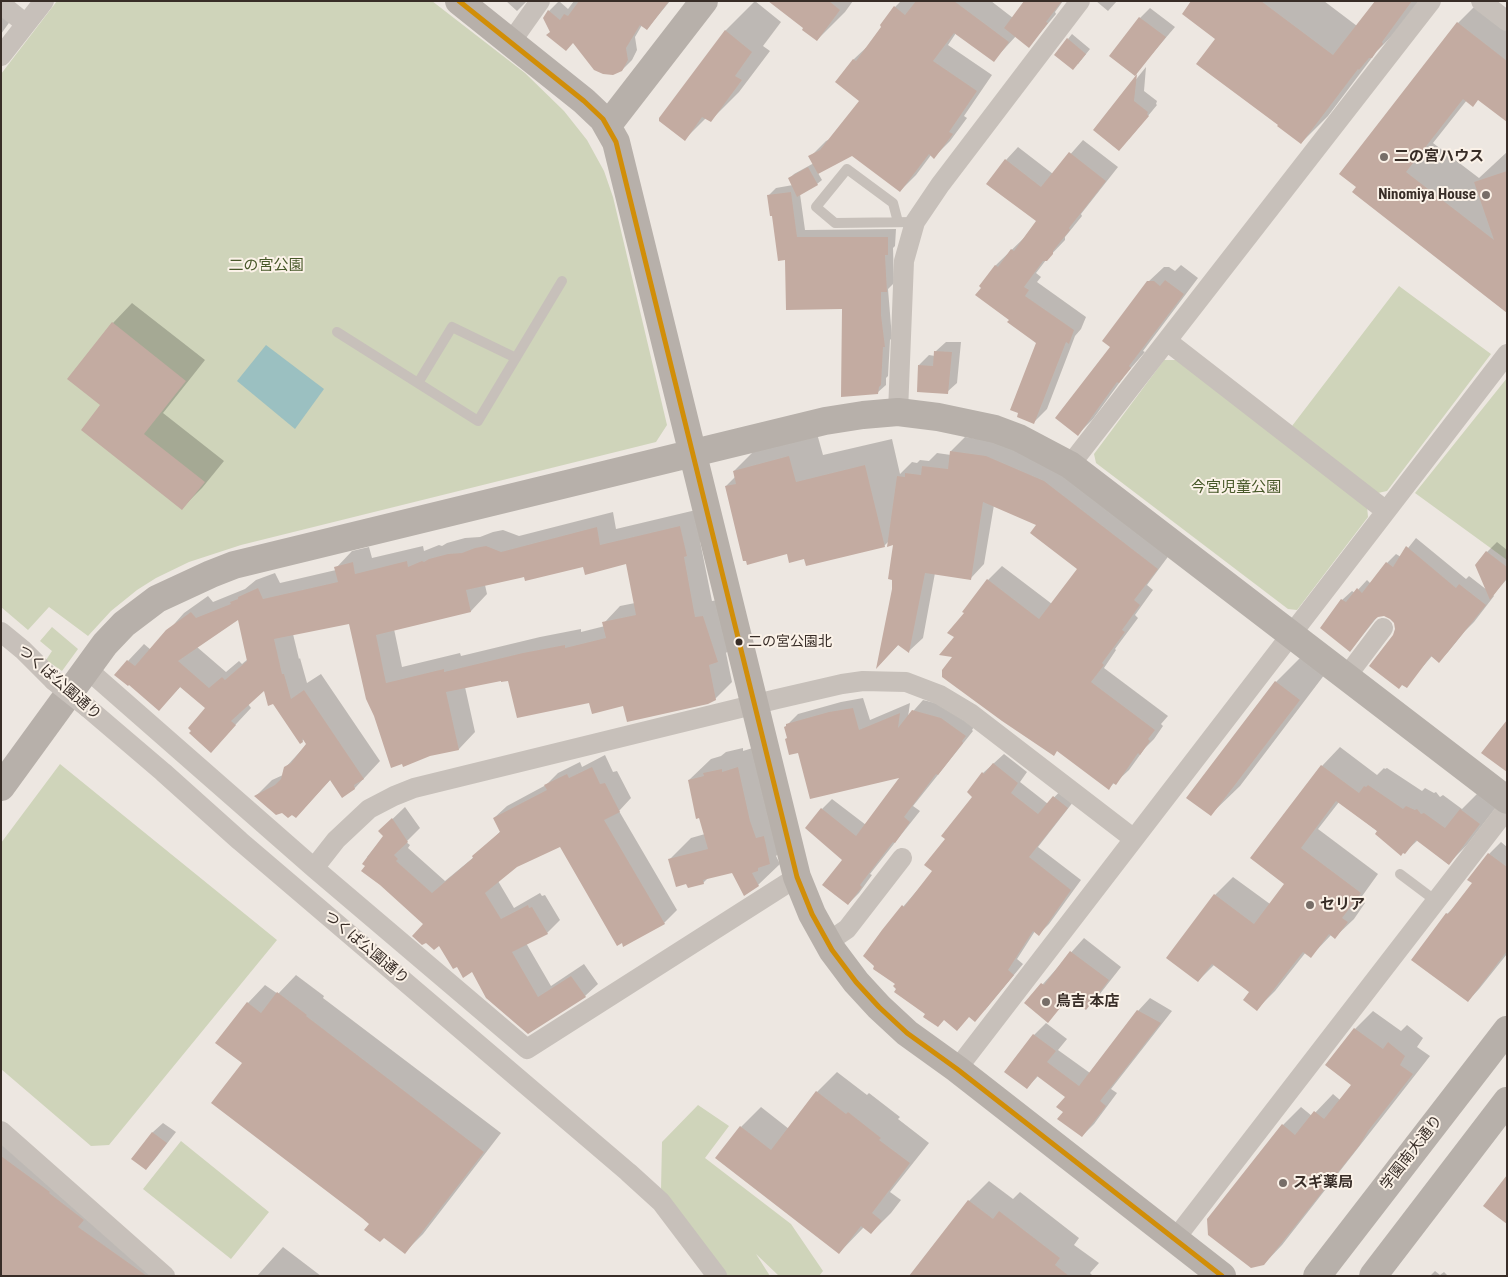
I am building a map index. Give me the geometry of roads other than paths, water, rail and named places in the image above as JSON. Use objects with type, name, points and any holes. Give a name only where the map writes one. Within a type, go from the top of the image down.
[{"type":"street","points":[[1,56],[44,1]]},
{"type":"street","points":[[459,1],[571,90],[598,114],[608,125],[616,142],[797,877],[812,914],[828,942],[856,982],[907,1033],[957,1069],[1222,1276]]},
{"type":"street","points":[[511,42],[540,1]]},
{"type":"street","points":[[608,125],[704,1]]},
{"type":"street","points":[[898,412],[907,222],[940,186],[1080,1]]},
{"type":"street","points":[[1070,465],[1431,1]]},
{"type":"street","points":[[1481,1],[1507,21]]},
{"type":"street","points":[[1,4],[26,24]]},
{"type":"street","points":[[1167,341],[1386,512]]},
{"type":"street","points":[[957,1069],[1507,354]]},
{"type":"street","points":[[1,787],[105,644],[124,624],[157,599],[211,574],[234,566],[825,421],[898,412],[938,417],[995,429],[1019,438],[1070,465],[1507,800]]},
{"type":"street","points":[[1346,677],[1383,628]]},
{"type":"street","name":"つくば公園通り","points":[[1,632],[23,650],[54,681],[163,772],[240,841],[628,1172],[661,1202],[717,1276]]},
{"type":"street","points":[[87,669],[314,868],[527,1049],[797,877]]},
{"type":"street","points":[[314,868],[336,840],[369,809],[414,788],[842,684],[864,681],[906,682],[940,695],[970,713],[1134,839]]},
{"type":"street","points":[[1175,1239],[1507,809]]},
{"type":"street","points":[[828,942],[847,929],[902,858]]},
{"type":"street","name":"学園南大通り","points":[[1317,1276],[1507,1030]]},
{"type":"street","points":[[1373,1276],[1507,1101]]},
{"type":"street","points":[[1,1131],[165,1276]]},
{"type":"lane","points":[[848,169],[893,203],[907,222],[835,223],[816,207],[848,169]]},
{"type":"lane","points":[[336,332],[478,421],[562,281]]},
{"type":"lane","points":[[418,383],[452,327],[516,358]]},
{"type":"lane","points":[[1400,874],[1436,901]]},
{"type":"water","points":[[266,345],[324,389],[295,429],[237,381]]},
{"type":"place","name":"二の宮ハウス","points":[[1384,157]]},
{"type":"place","name":"Ninomiya House","points":[[1486,195]]},
{"type":"place","name":"二の宮公園北","points":[[739,642]]},
{"type":"place","name":"セリア","points":[[1310,905]]},
{"type":"place","name":"鳥吉 本店","points":[[1046,1002]]},
{"type":"place","name":"スギ薬局","points":[[1283,1183]]},
{"type":"park label","name":"二の宮公園","points":[[266,266]]},
{"type":"park label","name":"今宮児童公園","points":[[1236,488]]}]
